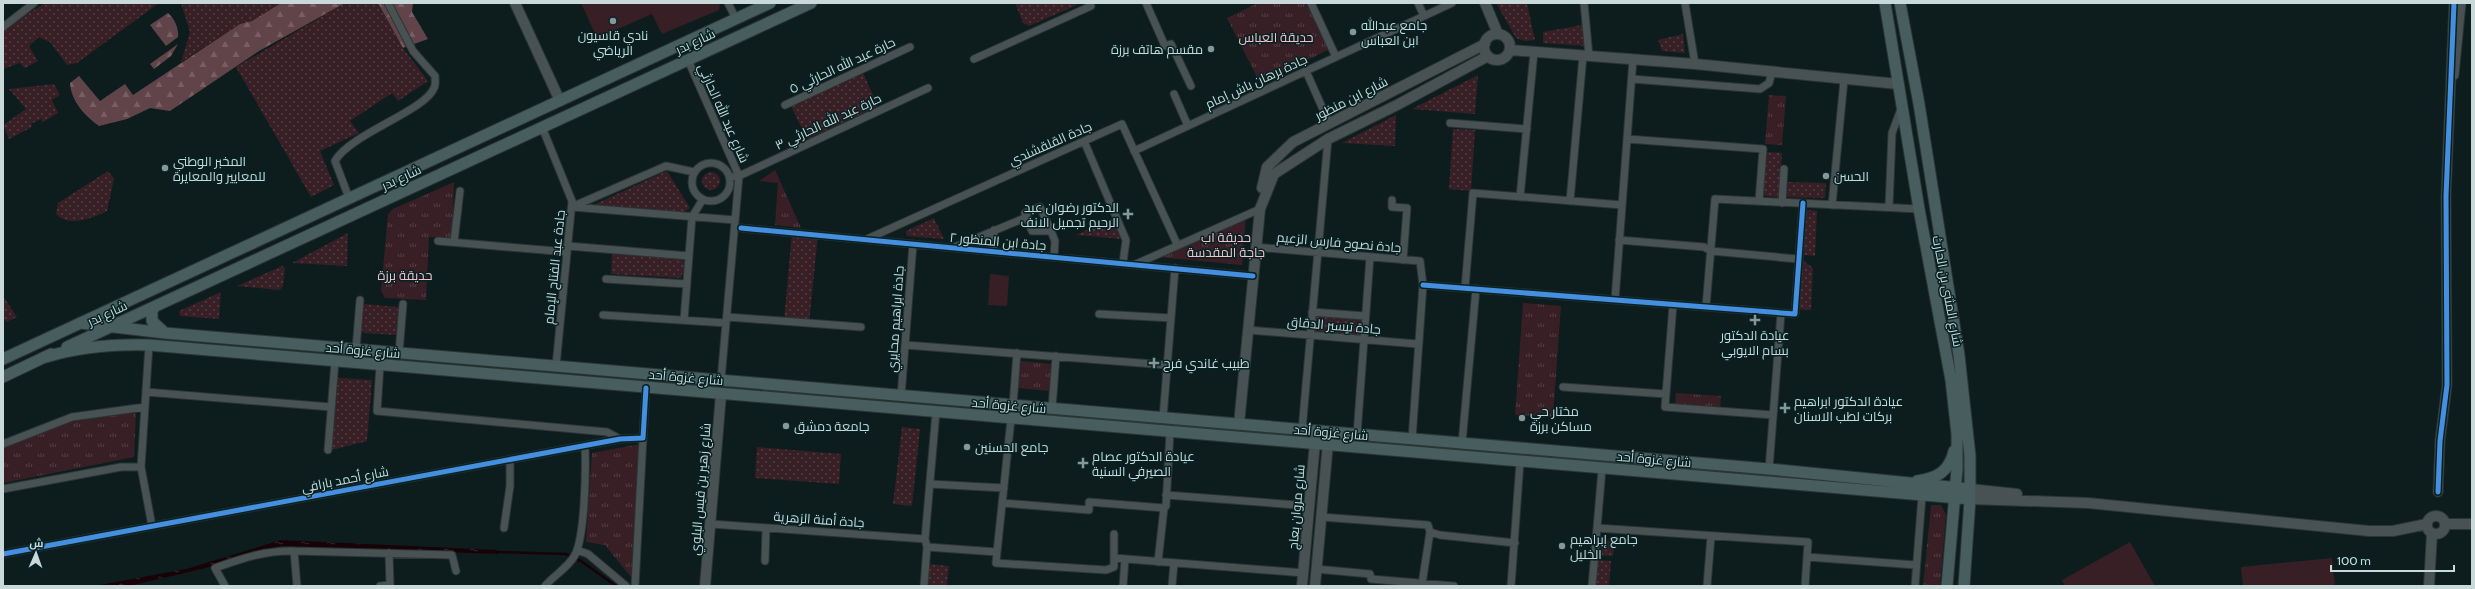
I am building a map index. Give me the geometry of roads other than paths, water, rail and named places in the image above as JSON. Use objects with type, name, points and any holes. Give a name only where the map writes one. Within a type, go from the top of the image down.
[{"type":"main road","points":[[515,3],[567,115]]},
{"type":"main road","name":"شارع بدر","points":[[3,359],[770,3]]},
{"type":"main road","name":"شارع بدر","points":[[3,377],[810,3]]},
{"type":"main road","points":[[1485,3],[1498,34],[1508,39],[1510,50],[1506,56],[1499,60],[1488,56],[1485,44],[1490,37],[1498,34]]},
{"type":"main road","name":"شارع المثنى بن الحارث","points":[[1885,3],[1918,209],[1951,380],[1957,434],[1955,493],[1947,586]]},
{"type":"main road","name":"شارع المثنى بن الحارث","points":[[1900,3],[1955,321],[1970,456],[1970,494],[1964,586]]},
{"type":"main road","name":"شارع ابن منظور","points":[[1239,424],[1255,247],[1267,167],[1293,142],[1485,44]]},
{"type":"main road","points":[[1510,50],[1695,64],[1844,80],[1898,84]]},
{"type":"main road","name":"شارع ابن منظور","points":[[1261,206],[1274,174],[1328,139],[1397,105],[1488,56]]},
{"type":"main road","points":[[155,306],[152,311],[152,321],[165,333]]},
{"type":"main road","points":[[109,310],[111,327],[118,338],[132,345]]},
{"type":"main road","name":"شارع غزوة أحد","points":[[80,323],[165,333],[1769,469],[1902,483],[1955,493],[1970,494]]},
{"type":"main road","name":"شارع غزوة أحد","points":[[46,357],[68,350],[132,345],[149,346],[1922,496],[1955,493]]},
{"type":"main road","name":"شارع زهير بن قيس البلوي","points":[[705,586],[721,394]]},
{"type":"main road","name":"شارع مروان بعاج","points":[[1302,586],[1316,431]]},
{"type":"main road","name":"شارع مروان بعاج","points":[[1315,586],[1328,432]]},
{"type":"main road","points":[[1902,483],[1937,477],[1946,469],[1951,462],[1957,434]]},
{"type":"main road","points":[[1970,494],[2064,501],[2369,531],[2444,529],[2445,524]]},
{"type":"main road","points":[[2429,586],[2432,530],[2435,516],[2440,517],[2445,524]]},
{"type":"main road","points":[[2445,524],[2472,524]]},
{"type":"main road","points":[[2432,530],[2435,586]]},
{"type":"street","points":[[3,27],[34,3]]},
{"type":"street","points":[[349,198],[335,161],[338,155],[364,136],[426,98],[435,88],[435,76],[413,51],[388,3]]},
{"type":"street","points":[[728,3],[736,19]]},
{"type":"street","points":[[1146,3],[1165,46],[1171,44],[1191,86]]},
{"type":"street","points":[[1311,3],[1336,57]]},
{"type":"street","points":[[1418,3],[1424,16]]},
{"type":"street","name":"جادة برهان باش إمام","points":[[1134,151],[1452,3]]},
{"type":"street","points":[[1570,201],[1586,56],[1584,3]]},
{"type":"street","points":[[1685,3],[1695,64]]},
{"type":"street","points":[[2438,492],[2440,441],[2447,385],[2446,196],[2452,86],[2450,61],[2454,3]]},
{"type":"street","points":[[2452,86],[2457,61],[2461,3]]},
{"type":"street","points":[[974,59],[1091,6]]},
{"type":"street","name":"حارة عبد الله الحارثي ٥","points":[[785,106],[910,47]]},
{"type":"street","points":[[1520,197],[1534,52]]},
{"type":"street","points":[[1615,300],[1633,59]]},
{"type":"street","name":"شارع عبد الله الحارثي","points":[[688,60],[739,176]]},
{"type":"street","points":[[1306,71],[1329,123]]},
{"type":"street","points":[[1632,79],[1760,89],[1769,83],[1772,72]]},
{"type":"street","points":[[1832,205],[1844,80]]},
{"type":"street","name":"حارة عبد الله الحارثي ٣","points":[[730,177],[739,176],[928,88]]},
{"type":"street","points":[[1174,94],[1188,126]]},
{"type":"street","points":[[1889,207],[1892,133],[1902,107]]},
{"type":"street","points":[[1450,123],[1527,130]]},
{"type":"street","name":"جادة القلقشندي","points":[[867,240],[1122,124],[1177,244]]},
{"type":"street","name":"جادة عبد الفتاح الإمام","points":[[542,127],[572,201],[556,366]]},
{"type":"street","points":[[1302,430],[1328,139]]},
{"type":"street","points":[[1627,139],[1763,149],[1759,202]]},
{"type":"street","points":[[1084,141],[1126,240],[1123,263]]},
{"type":"street","points":[[710,162],[723,166],[730,177],[728,189],[720,198],[715,200],[703,199],[693,190],[691,184],[694,172],[704,163],[710,162]]},
{"type":"street","points":[[572,207],[666,166],[694,172]]},
{"type":"street","points":[[1782,202],[1784,169]]},
{"type":"street","points":[[721,380],[739,176]]},
{"type":"street","points":[[454,242],[460,190]]},
{"type":"street","points":[[1465,288],[1473,193],[1622,205]]},
{"type":"street","points":[[684,320],[692,217],[703,199]]},
{"type":"street","points":[[1706,307],[1715,199],[1918,209]]},
{"type":"street","points":[[1392,200],[1392,207],[1407,208],[1403,260]]},
{"type":"street","points":[[1412,439],[1422,285],[1795,314],[1803,203]]},
{"type":"street","points":[[1134,264],[1261,206]]},
{"type":"street","points":[[572,207],[735,220]]},
{"type":"street","points":[[1051,231],[1032,231],[1025,213],[1040,207],[1051,231],[1055,241],[1054,257]]},
{"type":"street","points":[[952,247],[1027,217]]},
{"type":"street","name":"جادة ابن المنظور ٢","points":[[741,228],[1253,276]]},
{"type":"street","points":[[993,251],[994,230]]},
{"type":"street","points":[[1620,240],[1704,247],[1711,251],[1798,259]]},
{"type":"street","points":[[438,241],[689,256]]},
{"type":"street","name":"جادة ابراهيم محايري","points":[[901,396],[913,244]]},
{"type":"street","name":"جادة نصوح فارس الزعيم","points":[[1255,247],[1420,261],[1422,285]]},
{"type":"street","points":[[1357,435],[1370,257]]},
{"type":"street","points":[[1163,418],[1175,268]]},
{"type":"street","points":[[606,279],[687,284]]},
{"type":"street","points":[[1462,443],[1476,289]]},
{"type":"street","points":[[356,349],[360,300]]},
{"type":"street","points":[[399,353],[403,304]]},
{"type":"street","points":[[1673,305],[1665,408],[1773,415]]},
{"type":"street","points":[[1312,312],[1365,316]]},
{"type":"street","points":[[1769,469],[1781,313]]},
{"type":"street","points":[[1099,314],[1171,318]]},
{"type":"street","points":[[603,315],[684,320],[726,320],[861,327]]},
{"type":"street","name":"جادة تيسير الدقاق","points":[[1248,330],[1418,344]]},
{"type":"street","points":[[905,345],[1167,365]]},
{"type":"street","points":[[149,346],[141,466],[152,526]]},
{"type":"street","points":[[1013,405],[1017,353]]},
{"type":"street","points":[[1052,408],[1056,356]]},
{"type":"street","points":[[328,450],[335,361]]},
{"type":"street","points":[[380,365],[377,411],[607,432],[620,439]]},
{"type":"street","points":[[1563,386],[1666,394]]},
{"type":"street","points":[[635,586],[646,388]]},
{"type":"street","points":[[146,392],[331,407]]},
{"type":"street","points":[[3,444],[72,417],[145,407]]},
{"type":"street","points":[[924,586],[927,547],[925,539],[936,412]]},
{"type":"street","points":[[1011,419],[996,563],[1106,570],[1114,567],[1114,534]]},
{"type":"street","points":[[1158,562],[1164,508],[1166,506],[1170,432]]},
{"type":"street","name":"شارع أحمد بارافي","points":[[3,554],[620,439],[643,438]]},
{"type":"street","points":[[545,586],[566,566],[576,553],[585,480],[585,446]]},
{"type":"street","points":[[504,528],[510,486],[510,460]]},
{"type":"street","points":[[1511,586],[1520,462]]},
{"type":"street","points":[[3,489],[121,467],[141,466]]},
{"type":"street","points":[[1592,586],[1602,469]]},
{"type":"street","points":[[930,484],[1004,488]]},
{"type":"street","points":[[1166,495],[1310,506]]},
{"type":"street","points":[[1915,586],[1922,496]]},
{"type":"street","points":[[1002,503],[1089,510],[1089,502],[1164,508]]},
{"type":"street","points":[[1321,517],[1428,525],[1430,532],[1422,584]]},
{"type":"street","name":"جادة أمنة الزهرية","points":[[711,524],[925,539]]},
{"type":"street","points":[[764,560],[766,528]]},
{"type":"street","points":[[1597,528],[1808,542],[1805,586]]},
{"type":"street","points":[[1430,532],[1440,535],[1515,542]]},
{"type":"street","points":[[1707,586],[1710,536]]},
{"type":"street","points":[[927,547],[997,552]]},
{"type":"street","points":[[225,586],[215,568],[256,554],[279,550],[452,555],[456,571]]},
{"type":"street","points":[[294,550],[298,586]]},
{"type":"street","points":[[380,586],[390,585],[389,553]]},
{"type":"street","points":[[576,553],[598,561],[626,586]]},
{"type":"street","points":[[1807,557],[1916,565]]},
{"type":"street","points":[[1114,558],[1304,573]]},
{"type":"street","points":[[1123,586],[1126,559]]},
{"type":"street","points":[[1172,586],[1174,563]]},
{"type":"street","points":[[1316,569],[1370,574],[1372,579],[1454,586]]},
{"type":"water","points":[[281,540],[498,550],[498,554],[281,546],[202,569],[129,586],[94,586],[186,569]]},
{"type":"waterway","points":[[496,552],[566,554],[581,561],[616,586]]},
{"type":"place","name":"نادي قاسيون الرياضي","points":[[613,21]]},
{"type":"place","name":"جامع عبدالله ابن العباس","points":[[1353,32]]},
{"type":"place","name":"مقسم هاتف برزة","points":[[1211,49]]},
{"type":"place","name":"المخبر الوطني للمعايير والمعايرة","points":[[165,168]]},
{"type":"place","name":"الحسن","points":[[1826,176]]},
{"type":"place","name":"الدكتور رضوان عبد الرحيم تجميل الانف","points":[[1128,214]]},
{"type":"place","name":"عيادة الدكتور بسام الايوبي","points":[[1755,320]]},
{"type":"place","name":"طبيب غاندي فرح","points":[[1154,363]]},
{"type":"place","name":"عيادة الدكتور ابراهيم بركات لطب الاسنان","points":[[1785,408]]},
{"type":"place","name":"مختار حي مساكن برزة","points":[[1522,418]]},
{"type":"place","name":"جامعة دمشق","points":[[786,426]]},
{"type":"place","name":"جامع الحسنين","points":[[967,447]]},
{"type":"place","name":"عيادة الدكتور عصام الصيرفي السنية","points":[[1083,463]]},
{"type":"place","name":"جامع إبراهيم الخليل","points":[[1562,546]]},
{"type":"park label","name":"حديقة العباس","points":[[1276,37]]},
{"type":"park label","name":"حديقة اب جاجة المقدسة","points":[[1226,244]]},
{"type":"park label","name":"حديقة برزة","points":[[405,275]]}]
